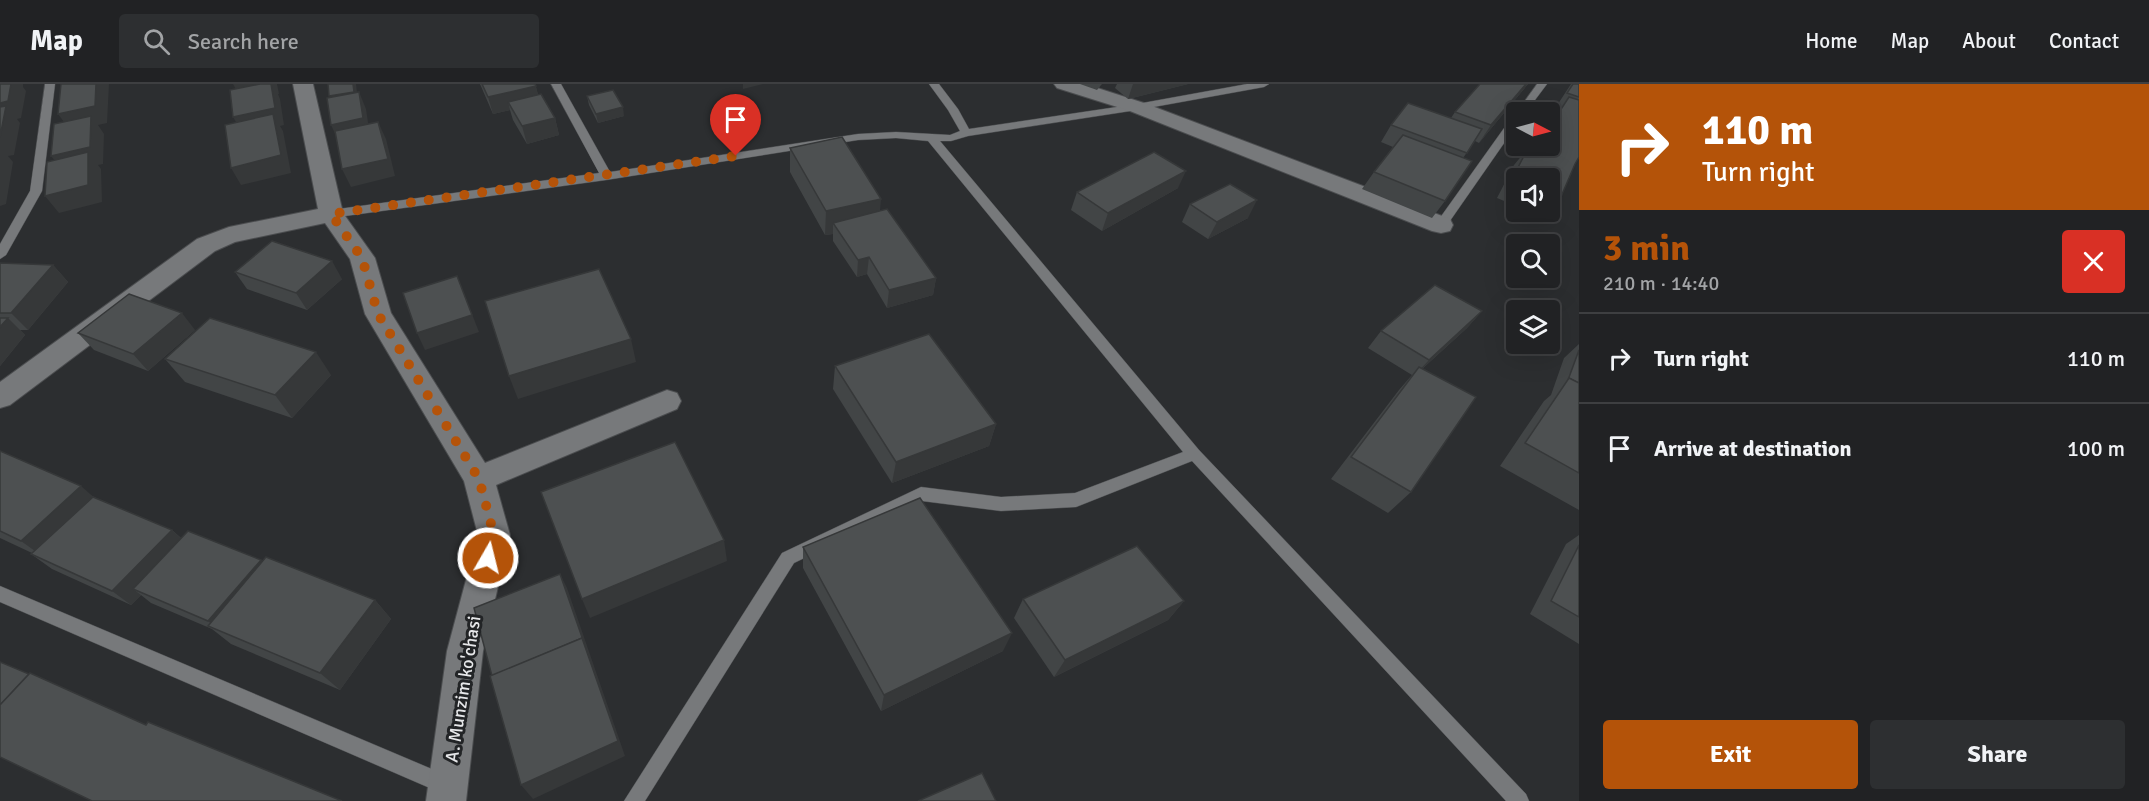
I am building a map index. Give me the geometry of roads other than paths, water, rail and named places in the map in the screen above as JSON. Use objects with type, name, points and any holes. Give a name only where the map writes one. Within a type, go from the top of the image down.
[{"type":"street","name":"A. Munzim ko'chasi","points":[[303,84],[331,214],[362,258],[378,314],[479,479],[494,535],[465,651],[447,794]]},
{"type":"street","points":[[1064,84],[1137,107],[1441,225]]},
{"type":"street","points":[[0,397],[206,245],[229,235],[331,214]]},
{"type":"street","points":[[479,479],[667,401]]},
{"type":"lane","points":[[0,255],[36,191],[50,84]]},
{"type":"lane","points":[[556,84],[606,176]]},
{"type":"lane","points":[[934,84],[953,109],[966,133]]},
{"type":"lane","points":[[331,214],[606,176],[858,137],[896,135],[951,138],[966,133],[1137,107],[1264,84]]},
{"type":"lane","points":[[1528,102],[1542,84]]},
{"type":"lane","points":[[1441,225],[1506,133]]},
{"type":"lane","points":[[931,138],[1194,454],[1519,801]]},
{"type":"lane","points":[[634,801],[788,558],[921,494],[1001,504],[1076,500],[1194,454]]},
{"type":"lane","points":[[0,594],[447,794]]}]
